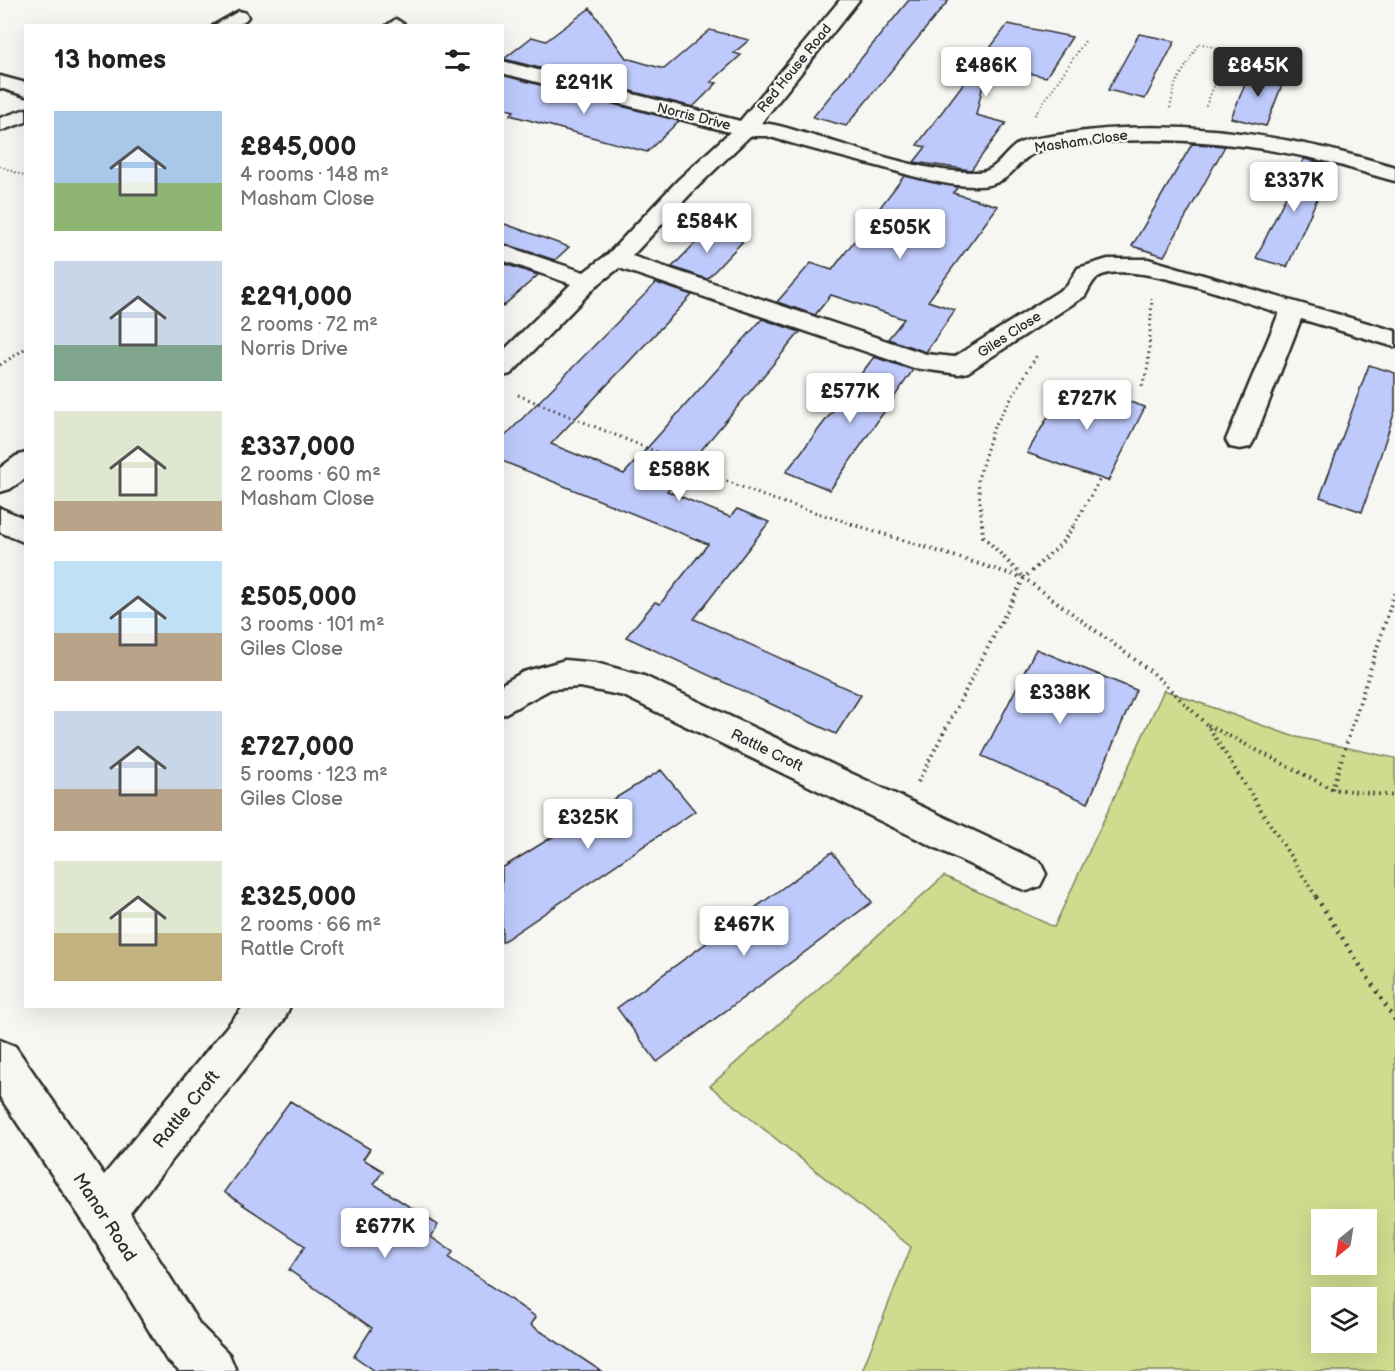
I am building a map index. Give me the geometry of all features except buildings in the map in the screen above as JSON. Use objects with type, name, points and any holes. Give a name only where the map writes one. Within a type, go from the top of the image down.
[{"type":"street","name":"Red House Road","points":[[504,366],[587,281],[616,259],[686,185],[745,129],[849,0]]},
{"type":"street","name":"Norris Drive","points":[[504,68],[745,129]]},
{"type":"street","points":[[0,82],[24,89]]},
{"type":"street","points":[[0,125],[24,116]]},
{"type":"street","name":"Masham Close","points":[[745,129],[768,130],[946,178],[983,179],[1004,173],[1013,160],[1028,148],[1058,141],[1106,135],[1151,133],[1195,134],[1320,153],[1395,174]]},
{"type":"street","points":[[504,253],[587,281]]},
{"type":"street","name":"Giles Close","points":[[616,259],[923,362],[959,366],[1076,291],[1087,273],[1108,266],[1142,266],[1395,339]]},
{"type":"street","points":[[1240,440],[1293,309]]},
{"type":"street","points":[[0,482],[24,464]]},
{"type":"street","points":[[0,519],[24,531]]},
{"type":"street","name":"Rattle Croft","points":[[504,700],[519,689],[554,675],[585,672],[632,685],[1027,874]]},
{"type":"street","name":"Rattle Croft","points":[[103,1211],[268,1008]]},
{"type":"street","name":"Manor Road","points":[[0,1061],[103,1211],[183,1342],[212,1371]]},
{"type":"path","points":[[1058,141],[1030,122],[1085,40]]},
{"type":"path","points":[[1151,133],[1170,109],[1175,85],[1199,43],[1228,51],[1195,134]]},
{"type":"path","points":[[0,165],[24,176]]},
{"type":"path","points":[[1142,266],[1153,289],[1148,367],[1142,386]]},
{"type":"path","points":[[0,365],[24,349]]},
{"type":"path","points":[[1040,350],[993,429],[978,479],[983,536],[1024,578],[1153,673],[1207,725],[1395,1020]]},
{"type":"path","points":[[513,393],[766,496],[1024,578]]},
{"type":"path","points":[[901,814],[1024,578],[1061,544],[1085,509],[1100,479]]},
{"type":"path","points":[[1332,789],[1395,592]]},
{"type":"path","points":[[1207,725],[1332,789],[1395,796]]},
{"type":"green space","points":[[1164,690],[1292,736],[1395,758],[1395,1371],[862,1371],[911,1247],[710,1086],[944,876],[1054,927]]}]
